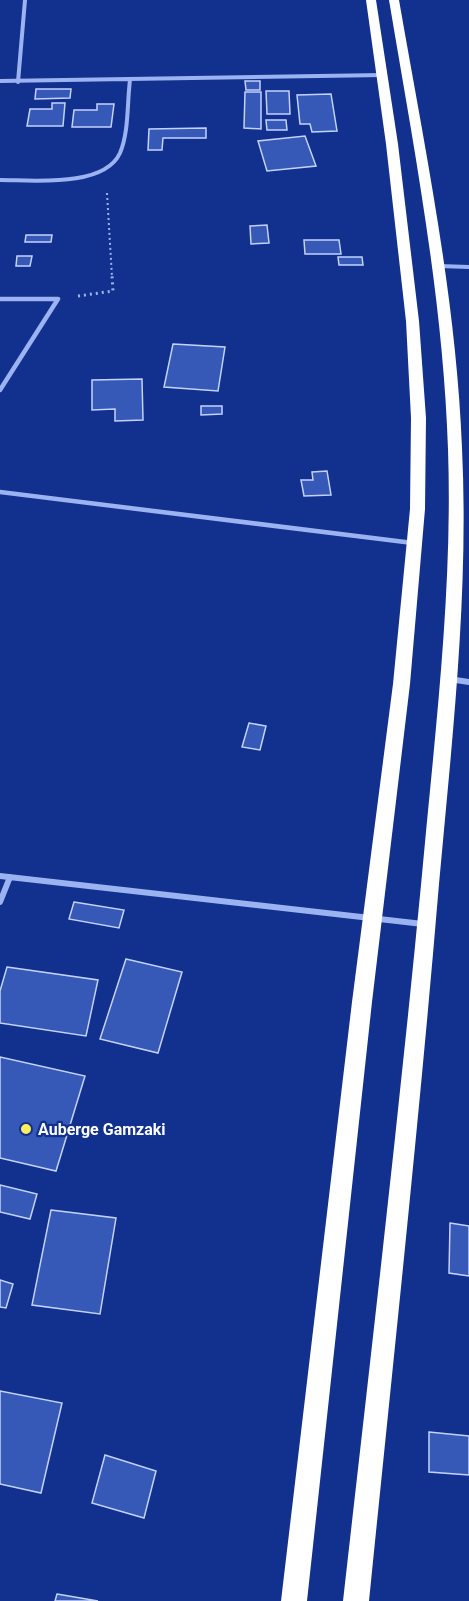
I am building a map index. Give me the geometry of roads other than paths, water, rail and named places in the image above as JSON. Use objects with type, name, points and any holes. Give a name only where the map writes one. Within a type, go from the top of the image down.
[{"type":"highway","points":[[294,1601],[372,918],[402,680],[415,543],[419,448],[413,341],[405,251],[384,75],[371,0]]},
{"type":"highway","points":[[356,1601],[427,924],[448,679],[455,528],[455,448],[439,266],[394,0]]},
{"type":"street","points":[[18,82],[25,0]]},
{"type":"street","points":[[0,81],[384,75]]},
{"type":"street","points":[[0,180],[81,178],[106,171],[120,155],[130,80]]},
{"type":"street","points":[[439,266],[469,267]]},
{"type":"street","points":[[0,299],[58,298],[0,390]]},
{"type":"street","points":[[0,492],[415,543]]},
{"type":"street","points":[[448,679],[469,682]]},
{"type":"street","points":[[0,876],[427,924]]},
{"type":"street","points":[[0,902],[10,877]]},
{"type":"place","name":"Auberge Gamzaki","points":[[26,1129]]}]
